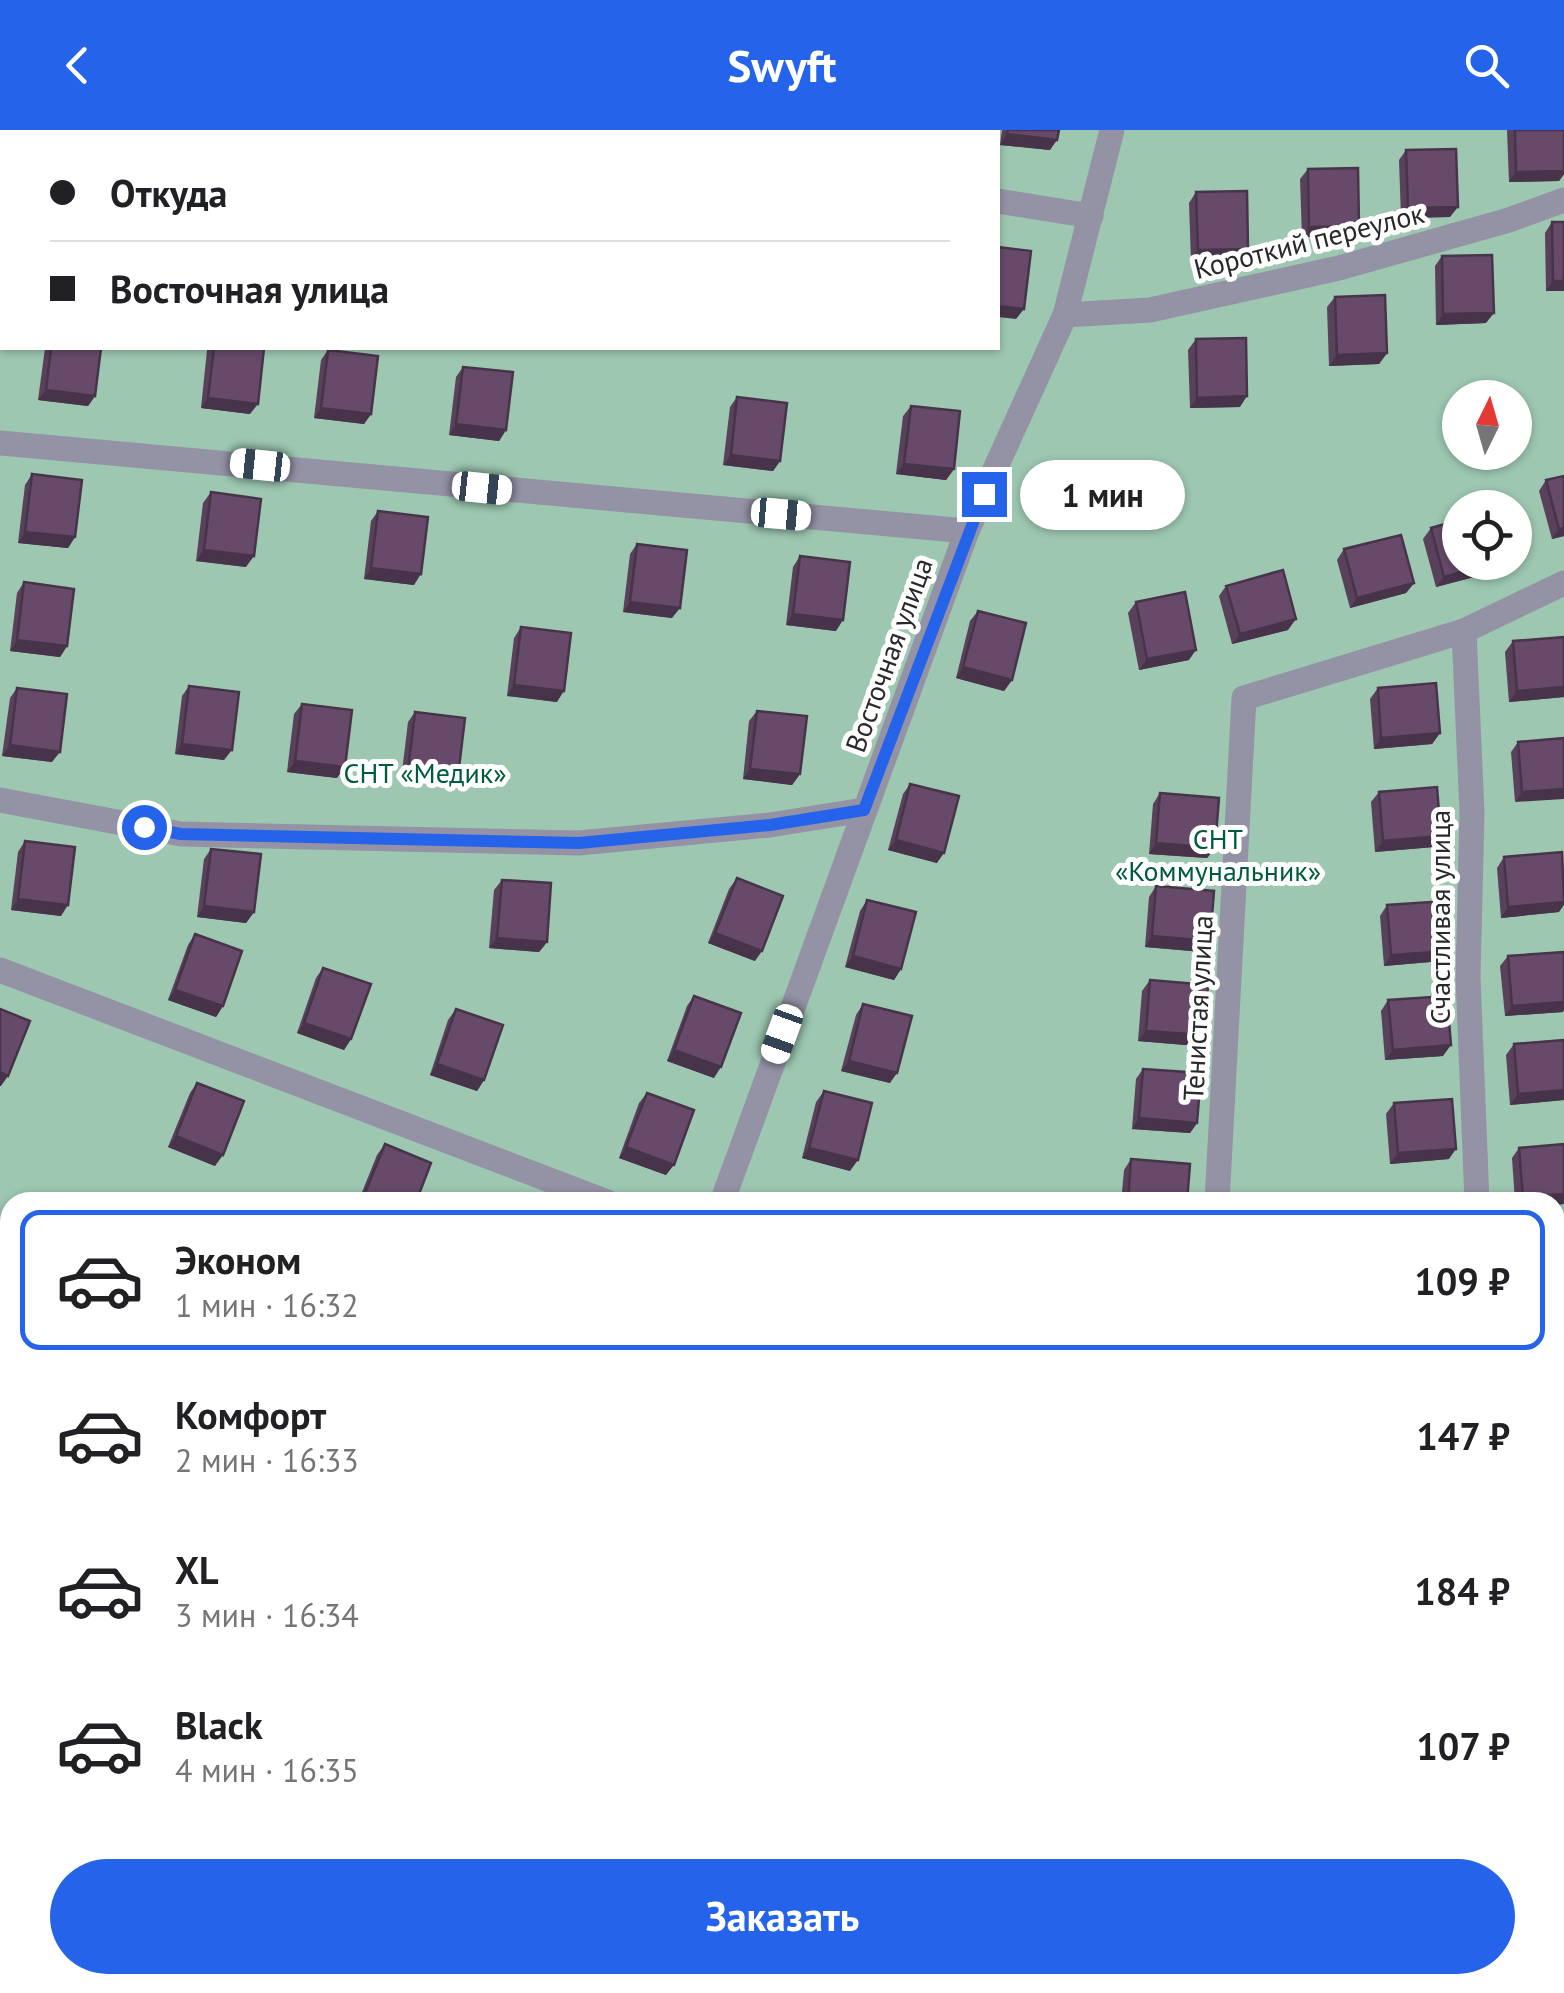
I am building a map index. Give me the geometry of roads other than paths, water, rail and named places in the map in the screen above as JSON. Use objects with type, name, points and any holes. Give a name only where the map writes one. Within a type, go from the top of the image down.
[{"type":"street","name":"Восточная улица","points":[[726,1192],[968,530],[1064,314],[1112,130]]},
{"type":"street","name":"Короткий переулок","points":[[1064,314],[1150,310],[1339,268],[1509,220],[1564,200]]},
{"type":"street","points":[[1000,202],[1090,216]]},
{"type":"street","points":[[0,443],[968,530]]},
{"type":"street","points":[[1464,631],[1564,582]]},
{"type":"street","name":"Тенистая улица","points":[[1219,1192],[1244,698],[1464,631]]},
{"type":"street","name":"Счастливая улица","points":[[1464,631],[1472,812],[1468,976],[1477,1192]]},
{"type":"street","points":[[0,800],[181,834],[579,843],[770,825],[864,810]]},
{"type":"street","points":[[0,970],[581,1192]]},
{"type":"park label","name":"СНТ «Медик»","points":[[425,773]]},
{"type":"park label","name":"СНТ «Коммунальник»","points":[[1218,855]]}]
